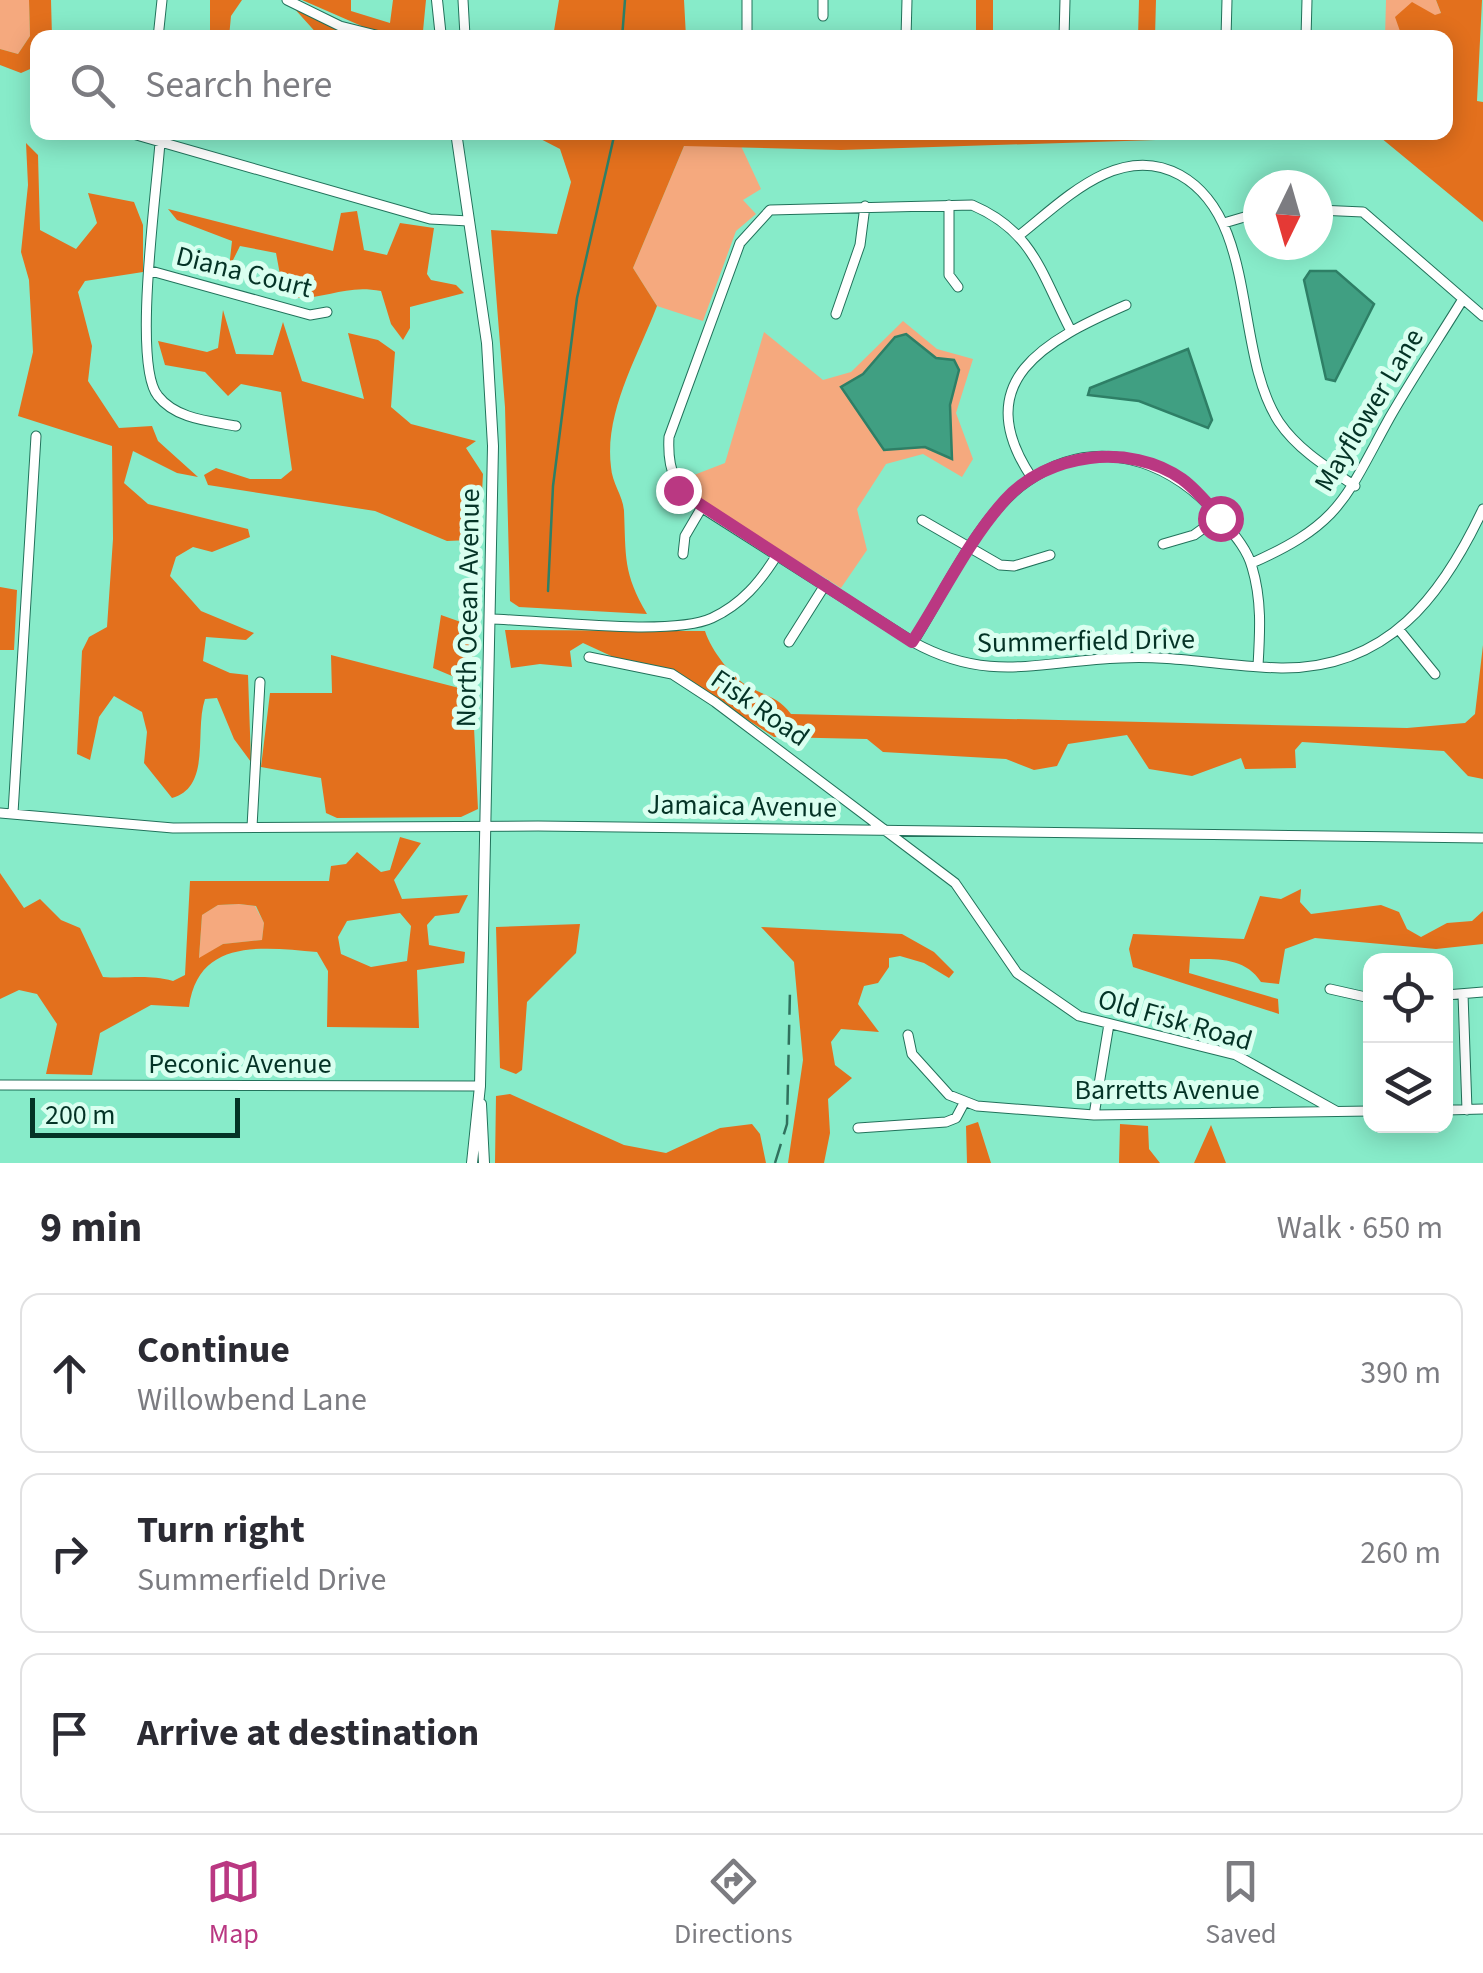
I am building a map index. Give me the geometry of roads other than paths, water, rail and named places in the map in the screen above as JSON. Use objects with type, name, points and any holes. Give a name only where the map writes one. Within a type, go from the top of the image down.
[{"type":"main road","points":[[437,0],[440,30]]},
{"type":"main road","name":"North Ocean Avenue","points":[[457,140],[491,394],[480,1086],[484,1163]]},
{"type":"main road","name":"North Ocean Avenue","points":[[472,1163],[480,1086]]},
{"type":"street","points":[[159,30],[162,0]]},
{"type":"street","points":[[287,0],[356,30]]},
{"type":"street","points":[[464,0],[465,30]]},
{"type":"street","points":[[747,0],[747,30]]},
{"type":"street","points":[[823,0],[823,16]]},
{"type":"street","points":[[906,0],[906,30]]},
{"type":"street","points":[[1064,30],[1065,0]]},
{"type":"street","points":[[1226,30],[1227,0]]},
{"type":"street","points":[[1306,30],[1308,0]]},
{"type":"street","points":[[156,140],[430,219],[469,221]]},
{"type":"street","points":[[160,142],[145,335],[147,372],[156,394],[180,414],[236,426]]},
{"type":"street","points":[[1070,329],[1020,234],[1087,182],[1127,165],[1166,168],[1198,185],[1224,223],[1260,379],[1279,422],[1312,457],[1354,486]]},
{"type":"street","name":"Summerfield Drive","points":[[1020,234],[998,216],[972,205],[770,210],[740,243],[669,437],[668,463],[678,490],[912,642],[942,658],[980,669],[1123,658],[1258,666],[1324,664],[1400,631],[1437,594],[1483,509]]},
{"type":"street","points":[[836,314],[860,245],[865,206]]},
{"type":"street","points":[[948,206],[949,275],[958,286]]},
{"type":"street","points":[[1333,211],[1363,212],[1483,316]]},
{"type":"street","points":[[1224,223],[1243,217]]},
{"type":"street","name":"Diana Court","points":[[151,271],[310,316],[327,312]]},
{"type":"street","name":"Mayflower Lane","points":[[1252,563],[1314,530],[1354,486],[1463,298]]},
{"type":"street","points":[[1032,478],[1012,446],[1007,418],[1010,396],[1038,350],[1070,329],[1126,304]]},
{"type":"street","points":[[14,813],[36,436]]},
{"type":"street","points":[[912,642],[1006,500],[1032,478],[1061,464],[1095,457],[1139,461],[1182,479],[1220,518],[1252,563],[1260,603],[1258,666]]},
{"type":"street","points":[[682,554],[686,536],[702,507]]},
{"type":"street","points":[[1163,544],[1194,534],[1220,518]]},
{"type":"street","points":[[922,520],[1000,565],[1014,566],[1050,556]]},
{"type":"street","points":[[490,619],[664,625],[710,619],[740,602],[777,555]]},
{"type":"street","points":[[789,642],[825,585]]},
{"type":"street","points":[[1400,631],[1434,674]]},
{"type":"street","name":"Fisk Road","points":[[589,657],[672,674],[888,830]]},
{"type":"street","points":[[252,827],[260,682]]},
{"type":"street","name":"Jamaica Avenue","points":[[0,813],[173,828],[486,826],[1483,838]]},
{"type":"street","name":"Old Fisk Road","points":[[888,830],[955,883],[1017,972],[1079,1016],[1236,1055],[1336,1111]]},
{"type":"street","points":[[1330,989],[1363,996]]},
{"type":"street","points":[[1453,995],[1483,992]]},
{"type":"street","points":[[1463,994],[1467,1110]]},
{"type":"street","points":[[1094,1115],[1109,1024]]},
{"type":"street","name":"Barretts Avenue","points":[[908,1035],[912,1054],[949,1095],[964,1103],[1094,1115],[1363,1110]]},
{"type":"street","name":"Peconic Avenue","points":[[0,1085],[480,1086]]},
{"type":"street","points":[[858,1128],[946,1122],[956,1118],[964,1103]]},
{"type":"street","points":[[1453,1110],[1483,1109]]},
{"type":"waterway","points":[[623,30],[625,0]]},
{"type":"waterway","points":[[548,591],[553,486],[577,298],[613,140]]},
{"type":"railway","points":[[775,1163],[787,1124],[790,990]]}]
